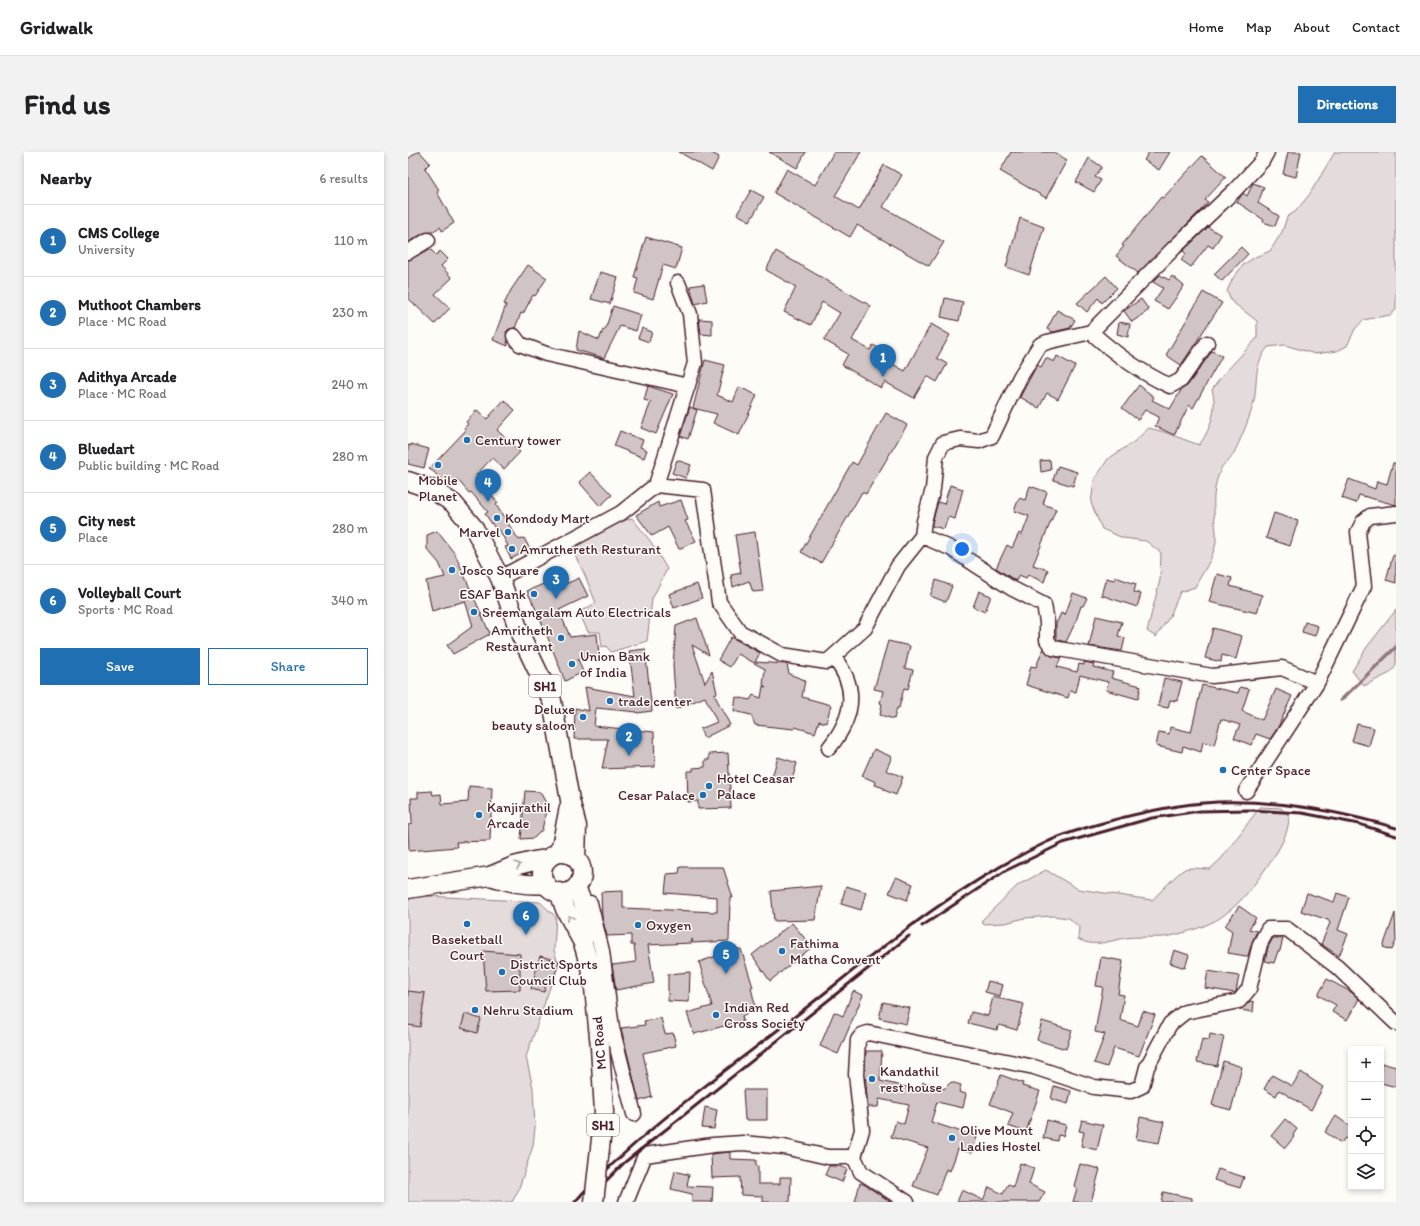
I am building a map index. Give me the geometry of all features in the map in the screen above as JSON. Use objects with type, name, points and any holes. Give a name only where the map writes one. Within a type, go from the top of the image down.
[{"type":"main road","name":"SH1","points":[[408,481],[431,489],[452,504],[474,528],[500,578],[521,636],[552,701],[570,800],[577,826],[576,859]]},
{"type":"main road","name":"SH1","points":[[408,490],[431,499],[449,513],[464,528],[483,559],[500,578]]},
{"type":"main road","points":[[570,800],[561,847],[552,857],[543,872],[584,943]]},
{"type":"main road","points":[[408,889],[490,876],[534,860],[567,854],[576,859],[582,873],[576,887],[571,890],[509,882],[490,876]]},
{"type":"main road","name":"MC Road","points":[[576,887],[587,914],[584,943],[593,978],[600,1047],[604,1112],[594,1202]]},
{"type":"street","points":[[656,485],[703,490],[719,602],[740,632],[782,655],[827,662],[865,628],[898,566],[922,536],[932,489],[936,457],[943,443],[960,439],[979,441],[992,436],[1020,377],[1040,345],[1091,332],[1174,248],[1235,190],[1262,162],[1267,152]]},
{"type":"street","points":[[408,252],[428,240]]},
{"type":"street","points":[[500,578],[621,513],[656,485],[694,363],[690,314],[678,283]]},
{"type":"street","points":[[1091,332],[1107,347],[1144,374],[1170,386],[1181,380],[1207,343]]},
{"type":"street","points":[[514,336],[520,344],[546,354],[688,386]]},
{"type":"street","points":[[1246,791],[1317,683],[1364,586],[1358,532],[1363,522],[1370,516],[1396,513]]},
{"type":"street","points":[[922,536],[950,548],[1011,588],[1044,605],[1047,622],[1046,640],[1053,648],[1212,676],[1282,668],[1317,683]]},
{"type":"street","points":[[829,748],[837,738],[846,715],[851,693],[843,672],[833,657]]},
{"type":"street","points":[[576,887],[592,905],[602,951],[612,1028],[634,1114]]},
{"type":"street","points":[[907,1202],[862,1172],[854,1157],[862,1130],[856,1074],[858,1040],[862,1035],[868,1033],[1034,1068],[1094,1087],[1131,1091],[1142,1086],[1147,1067],[1170,1024],[1185,1012],[1239,1001],[1249,989],[1260,944],[1268,929],[1287,929],[1337,967],[1396,1023]]},
{"type":"street","points":[[626,1202],[645,1155],[655,1152],[744,1143],[784,1147],[828,1157],[854,1157]]},
{"type":"shaded area","points":[[1335,152],[1396,152],[1396,310],[1390,315],[1363,320],[1355,329],[1347,346],[1337,351],[1315,354],[1285,345],[1268,347],[1260,360],[1254,401],[1241,439],[1230,459],[1223,466],[1217,479],[1214,500],[1216,537],[1213,553],[1195,587],[1180,592],[1170,616],[1156,637],[1147,631],[1160,580],[1161,553],[1146,541],[1123,538],[1102,529],[1091,503],[1094,480],[1108,459],[1135,441],[1149,428],[1199,445],[1207,433],[1212,419],[1214,397],[1212,390],[1221,377],[1257,338],[1257,321],[1231,301],[1227,291],[1233,278],[1243,265],[1255,257],[1270,251],[1282,232],[1287,217],[1296,211],[1309,195]]},
{"type":"shaded area","points":[[632,518],[651,542],[667,569],[652,599],[647,641],[611,652],[606,646],[602,647],[600,632],[588,632],[579,612],[596,603],[584,573],[570,546],[604,528]]},
{"type":"shaded area","points":[[1396,610],[1396,666],[1390,673],[1364,686],[1352,671],[1367,647]]},
{"type":"shaded area","points":[[1260,807],[1281,808],[1289,816],[1289,823],[1283,842],[1254,885],[1243,898],[1219,919],[1204,926],[1187,932],[1164,937],[1130,937],[1107,942],[1090,943],[1078,939],[1079,927],[1069,918],[1052,916],[1025,918],[1005,923],[983,924],[981,921],[1018,885],[1046,870],[1078,889],[1152,900],[1185,869],[1210,869],[1221,859]]},
{"type":"shaded area","name":"Nehru Stadium","points":[[408,895],[540,902],[556,917],[554,950],[558,964],[526,1057],[533,1088],[535,1127],[533,1146],[518,1191],[512,1202],[408,1202]]},
{"type":"building","points":[[417,152],[420,152],[430,163],[425,168],[439,190],[437,192],[454,223],[442,231],[440,227],[432,232],[424,233],[408,242],[408,159]]},
{"type":"building","points":[[679,152],[710,152],[719,157],[712,171]]},
{"type":"building","points":[[769,152],[806,152],[797,168]]},
{"type":"building","points":[[834,152],[861,152],[835,196],[859,210],[884,165],[902,175],[883,207],[944,242],[929,266],[857,225],[850,237],[774,193],[787,169],[815,185]]},
{"type":"building","points":[[1011,152],[1054,152],[1067,160],[1046,198],[1000,171]]},
{"type":"building","points":[[1149,152],[1170,152],[1159,170],[1144,160]]},
{"type":"building","points":[[1288,152],[1301,152],[1296,177],[1283,174]]},
{"type":"building","points":[[1202,156],[1226,177],[1205,200],[1208,202],[1202,209],[1138,273],[1116,256],[1124,246],[1122,245],[1161,197],[1163,198]]},
{"type":"building","points":[[1089,158],[1102,167],[1095,177],[1101,180],[1094,192],[1076,182]]},
{"type":"building","points":[[1253,183],[1264,187],[1258,203],[1279,216],[1275,226],[1263,222],[1264,220],[1237,202],[1243,193],[1247,196]]},
{"type":"building","points":[[751,190],[764,197],[750,221],[737,214]]},
{"type":"building","points":[[1020,218],[1044,227],[1029,275],[1006,267]]},
{"type":"building","points":[[1208,227],[1221,235],[1213,248],[1208,245],[1191,267],[1181,260],[1186,254],[1183,251]]},
{"type":"building","points":[[646,237],[682,248],[676,269],[663,265],[653,299],[634,293],[638,278],[634,277]]},
{"type":"building","points":[[1241,247],[1248,254],[1222,281],[1214,274]]},
{"type":"building","points":[[430,249],[436,255],[440,251],[448,259],[441,266],[452,278],[435,294],[450,308],[435,324],[408,298],[408,260]]},
{"type":"building","points":[[776,251],[871,306],[852,340],[870,350],[873,345],[884,351],[880,357],[905,371],[931,324],[950,335],[937,358],[947,364],[937,382],[927,376],[914,398],[885,382],[881,388],[842,365],[848,354],[824,340],[840,313],[822,302],[811,325],[784,312],[796,287],[766,270]]},
{"type":"building","points":[[528,265],[547,278],[535,296],[533,295],[523,314],[521,313],[515,328],[509,329],[506,332],[508,346],[493,340],[506,305],[504,304],[511,290]]},
{"type":"building","points":[[600,272],[618,277],[610,304],[591,299]]},
{"type":"building","points":[[1160,275],[1169,280],[1172,276],[1184,286],[1168,309],[1154,301],[1163,288],[1153,282]]},
{"type":"building","points":[[1106,276],[1117,288],[1102,303],[1098,298],[1087,312],[1077,303]]},
{"type":"building","points":[[704,284],[707,301],[695,304],[690,286]]},
{"type":"building","points":[[1203,292],[1222,303],[1181,365],[1166,355]]},
{"type":"building","points":[[945,298],[963,302],[959,321],[941,317]]},
{"type":"building","points":[[1141,299],[1149,310],[1132,322],[1124,311]]},
{"type":"building","points":[[613,306],[641,315],[636,331],[620,326],[604,358],[576,350],[579,331],[599,340],[603,330],[605,330]]},
{"type":"building","points":[[1057,310],[1075,320],[1070,328],[1053,332],[1047,329]]},
{"type":"building","points":[[699,319],[712,320],[712,335],[701,334]]},
{"type":"building","points":[[1119,322],[1130,324],[1128,337],[1117,334]]},
{"type":"building","points":[[642,328],[652,332],[649,342],[638,338]]},
{"type":"building","points":[[1212,351],[1222,356],[1193,408],[1189,405],[1174,435],[1155,426],[1159,417],[1145,410],[1138,420],[1122,408],[1139,385],[1154,397],[1152,400],[1170,409],[1181,390],[1188,385]]},
{"type":"building","points":[[1057,356],[1075,366],[1058,399],[1047,393],[1039,408],[1020,397],[1037,365],[1041,367],[1046,358],[1054,362]]},
{"type":"building","points":[[705,360],[725,365],[717,395],[733,402],[739,387],[757,395],[739,435],[713,423],[717,414],[693,408]]},
{"type":"building","points":[[648,386],[673,394],[656,434],[641,428],[651,402],[644,400]]},
{"type":"building","points":[[504,400],[515,410],[497,430],[520,452],[504,469],[492,458],[476,475],[498,503],[496,505],[519,540],[524,538],[530,549],[511,559],[505,547],[508,546],[499,529],[497,531],[485,514],[488,512],[471,492],[469,493],[457,479],[448,487],[434,472],[429,469],[466,430],[464,428],[468,424],[466,422],[477,410],[487,419]]},
{"type":"building","points":[[690,407],[697,410],[688,439],[680,436]]},
{"type":"building","points":[[886,413],[907,425],[866,494],[862,492],[821,563],[801,552],[852,462],[857,465]]},
{"type":"building","points":[[620,431],[643,440],[640,447],[647,450],[644,458],[614,446]]},
{"type":"building","points":[[411,444],[429,449],[424,468],[408,464],[408,445],[411,446]]},
{"type":"building","points":[[677,460],[691,465],[686,478],[672,473]]},
{"type":"building","points":[[1050,460],[1051,470],[1041,472],[1040,461]]},
{"type":"building","points":[[1393,463],[1396,463],[1396,505],[1359,495],[1356,503],[1342,498],[1349,479],[1375,489],[1377,481],[1387,484]]},
{"type":"building","points":[[1058,466],[1077,472],[1073,486],[1053,480]]},
{"type":"building","points":[[590,472],[612,495],[600,506],[579,482]]},
{"type":"building","points":[[950,485],[963,489],[955,519],[948,517],[944,529],[932,526],[938,502],[944,504]]},
{"type":"building","points":[[1030,486],[1047,492],[1043,504],[1056,509],[1033,565],[1048,570],[1044,582],[1028,575],[1026,578],[1019,575],[1016,581],[996,568],[1007,545],[1012,548],[1019,533],[1022,535],[1029,516],[1014,511],[1019,498],[1025,500]]},
{"type":"building","points":[[681,500],[688,520],[685,521],[696,541],[679,549],[668,527],[652,536],[636,515],[658,502],[659,507]]},
{"type":"building","points":[[1274,513],[1298,521],[1290,546],[1266,538]]},
{"type":"building","name":"Josco Square","points":[[437,531],[455,554],[490,634],[453,654],[447,645],[473,626],[465,601],[432,611],[426,581],[445,577],[439,563],[427,549],[427,535]]},
{"type":"building","points":[[755,532],[763,591],[753,592],[749,581],[733,587],[731,575],[741,573],[735,535]]},
{"type":"building","points":[[1393,555],[1396,556],[1396,583],[1386,580]]},
{"type":"building","points":[[1217,574],[1232,578],[1230,586],[1262,595],[1257,613],[1209,602]]},
{"type":"building","points":[[1115,577],[1136,584],[1134,592],[1141,594],[1137,607],[1101,595],[1106,578],[1114,580]]},
{"type":"building","points":[[579,578],[588,596],[559,610],[570,637],[597,634],[599,656],[578,659],[583,672],[565,681],[540,618],[527,591],[555,579],[559,587]]},
{"type":"building","points":[[936,580],[952,586],[946,602],[930,596]]},
{"type":"building","points":[[697,584],[702,598],[674,608],[669,594]]},
{"type":"building","points":[[979,591],[991,596],[985,612],[973,607]]},
{"type":"building","points":[[1073,593],[1087,598],[1083,606],[1081,606],[1066,642],[1058,640],[1056,637],[1056,624],[1061,613],[1065,615]]},
{"type":"building","points":[[1096,616],[1122,622],[1118,636],[1125,638],[1122,651],[1089,646]]},
{"type":"building","points":[[697,618],[709,655],[692,645],[705,683],[712,671],[717,693],[714,694],[730,725],[704,738],[700,729],[717,722],[705,697],[676,709],[673,665],[676,626]]},
{"type":"building","points":[[1305,622],[1318,626],[1315,636],[1302,632]]},
{"type":"building","points":[[1213,628],[1242,636],[1236,659],[1222,655],[1221,662],[1205,658]]},
{"type":"building","points":[[731,637],[760,653],[755,662],[787,664],[789,674],[805,680],[802,697],[831,705],[826,723],[819,721],[815,733],[795,727],[794,729],[755,725],[751,715],[734,711],[736,697],[750,700],[753,695],[761,698],[763,686],[766,687],[763,685],[765,669],[738,654],[730,667],[718,660]]},
{"type":"building","points":[[888,641],[910,646],[905,668],[913,670],[908,689],[904,688],[899,708],[897,708],[894,719],[880,715],[882,704],[880,703],[883,691],[874,689]]},
{"type":"building","points":[[645,649],[652,711],[637,713],[596,708],[594,726],[654,732],[655,767],[602,769],[608,739],[574,739],[575,708],[589,711],[585,687],[635,696],[629,651]]},
{"type":"building","points":[[1043,649],[1051,656],[1061,658],[1057,667],[1077,672],[1079,664],[1084,665],[1084,662],[1094,664],[1093,667],[1113,672],[1111,678],[1141,686],[1138,699],[1106,690],[1108,682],[1080,675],[1076,692],[1070,691],[1068,698],[1026,685],[1031,666],[1036,667]]},
{"type":"building","points":[[1164,678],[1182,682],[1177,701],[1170,700],[1168,708],[1158,706]]},
{"type":"building","points":[[1202,685],[1238,693],[1240,687],[1249,689],[1242,711],[1262,720],[1276,689],[1292,696],[1278,727],[1270,739],[1256,734],[1251,745],[1234,738],[1240,725],[1221,719],[1214,745],[1203,742],[1201,752],[1183,746],[1182,752],[1156,746],[1159,732],[1169,734],[1170,727],[1191,732]]},
{"type":"building","points":[[1357,724],[1374,728],[1369,746],[1352,741]]},
{"type":"building","points":[[874,749],[892,757],[886,770],[903,777],[896,795],[875,785],[876,782],[862,776]]},
{"type":"building","name":"Hotel Ceasar Palace","points":[[728,753],[731,808],[698,809],[698,801],[688,802],[687,771],[693,771],[693,768],[705,767],[705,760],[709,760],[709,754]]},
{"type":"building","points":[[778,757],[797,763],[791,783],[772,777]]},
{"type":"building","points":[[469,786],[492,788],[490,841],[456,842],[457,847],[409,851],[408,825],[412,824],[411,798],[418,798],[418,792],[432,791],[433,795],[441,794],[442,804],[468,802]]},
{"type":"building","points":[[525,791],[540,792],[546,803],[545,816],[542,830],[534,838],[521,839]]},
{"type":"building","points":[[680,867],[723,867],[733,898],[730,897],[729,941],[693,943],[692,939],[692,943],[648,945],[654,983],[616,990],[612,965],[636,962],[634,945],[631,945],[631,935],[607,936],[602,917],[601,892],[623,891],[623,908],[717,912],[717,897],[665,893],[667,874],[679,873]]},
{"type":"building","points":[[896,877],[913,884],[907,900],[889,893]]},
{"type":"building","points":[[821,886],[815,920],[774,921],[771,891]]},
{"type":"building","points":[[846,886],[866,892],[861,910],[841,904]]},
{"type":"building","points":[[1307,893],[1334,902],[1337,893],[1349,897],[1338,930],[1348,934],[1339,956],[1321,944],[1330,923],[1328,920],[1301,911]]},
{"type":"building","points":[[1239,906],[1256,918],[1249,929],[1257,931],[1248,956],[1228,953],[1232,931],[1225,926]]},
{"type":"building","points":[[1395,913],[1396,941],[1392,950],[1383,947]]},
{"type":"building","name":"Fathima Matha Convent","points":[[792,923],[812,947],[770,981],[752,955]]},
{"type":"building","points":[[1273,938],[1283,938],[1280,951],[1278,951],[1274,963],[1265,961],[1268,947]]},
{"type":"building","points":[[741,949],[753,987],[751,987],[756,1010],[742,1016],[743,1021],[694,1034],[687,1013],[712,1006],[699,962]]},
{"type":"building","points":[[1174,950],[1189,955],[1185,968],[1170,963]]},
{"type":"building","name":"District Sports Council Club","points":[[483,951],[520,954],[520,990],[486,991]]},
{"type":"building","points":[[540,956],[559,961],[553,982],[547,980],[544,992],[531,989]]},
{"type":"building","points":[[1101,957],[1123,961],[1118,994],[1124,995],[1120,1020],[1138,1026],[1143,1011],[1155,1015],[1139,1056],[1114,1048],[1107,1067],[1094,1063],[1105,1034],[1095,1032],[1103,987],[1096,986]]},
{"type":"building","points":[[1208,971],[1239,976],[1235,993],[1205,988]]},
{"type":"building","points":[[690,972],[689,1002],[668,1001],[668,974]]},
{"type":"building","points":[[1327,979],[1351,992],[1359,999],[1347,1020],[1332,1012],[1336,1005],[1318,995]]},
{"type":"building","points":[[988,981],[1003,985],[1000,996],[985,992]]},
{"type":"building","points":[[408,991],[425,993],[420,1027],[408,1025]]},
{"type":"building","points":[[853,991],[863,995],[838,1054],[820,1046],[834,1012],[843,1016]]},
{"type":"building","points":[[993,997],[1024,1004],[1017,1030],[999,1025],[997,1030],[968,1023],[971,1012],[988,1016]]},
{"type":"building","points":[[1250,1001],[1254,1002],[1253,1012],[1240,1010]]},
{"type":"building","points":[[883,1002],[910,1008],[906,1024],[879,1018]]},
{"type":"building","points":[[465,1014],[481,1019],[477,1033],[461,1028]]},
{"type":"building","points":[[661,1018],[665,1034],[673,1033],[676,1046],[643,1053],[652,1097],[639,1101],[621,1028],[645,1025],[644,1021]]},
{"type":"building","points":[[1042,1021],[1072,1030],[1066,1049],[1037,1040]]},
{"type":"building","points":[[1210,1034],[1224,1037],[1217,1066],[1197,1062],[1202,1039],[1209,1040]]},
{"type":"building","points":[[866,1051],[882,1051],[880,1081],[920,1090],[923,1082],[944,1089],[951,1082],[961,1085],[959,1092],[966,1094],[963,1108],[937,1102],[931,1122],[977,1137],[972,1153],[958,1149],[950,1171],[946,1169],[937,1195],[913,1186],[928,1148],[891,1137],[896,1121],[904,1124],[909,1105],[879,1099],[878,1107],[868,1107],[865,1074]]},
{"type":"building","points":[[1223,1061],[1242,1067],[1231,1110],[1212,1105]]},
{"type":"building","points":[[1384,1064],[1396,1067],[1396,1087],[1384,1084]]},
{"type":"building","points":[[1301,1072],[1323,1087],[1311,1110],[1279,1090],[1276,1096],[1264,1089],[1272,1075],[1292,1086]]},
{"type":"building","points":[[1001,1075],[1023,1083],[1022,1086],[1040,1091],[1026,1132],[1008,1126],[1013,1113],[990,1104]]},
{"type":"building","points":[[1054,1086],[1071,1091],[1068,1104],[1051,1099]]},
{"type":"building","points":[[743,1090],[767,1090],[767,1120],[745,1120]]},
{"type":"building","points":[[705,1107],[717,1110],[714,1129],[702,1128]]},
{"type":"building","points":[[1336,1116],[1348,1125],[1348,1140],[1345,1138],[1341,1143],[1325,1132]]},
{"type":"building","points":[[1140,1117],[1164,1122],[1159,1143],[1136,1139]]},
{"type":"building","points":[[1285,1119],[1297,1129],[1293,1135],[1294,1137],[1285,1148],[1271,1136]]},
{"type":"building","points":[[1047,1120],[1066,1125],[1063,1136],[1058,1135],[1057,1141],[1043,1138]]},
{"type":"building","points":[[1082,1120],[1103,1125],[1097,1150],[1081,1146],[1084,1132],[1079,1131]]},
{"type":"building","points":[[730,1152],[730,1159],[756,1160],[756,1166],[758,1166],[758,1184],[780,1184],[780,1177],[791,1177],[790,1202],[763,1202],[763,1196],[741,1195],[740,1177],[712,1178],[711,1154]]},
{"type":"building","points":[[1020,1163],[1034,1168],[1029,1184],[1045,1192],[1039,1202],[957,1202],[962,1190],[983,1200],[989,1187],[1003,1194],[1008,1184],[1013,1187]]},
{"type":"building","points":[[1080,1164],[1100,1169],[1091,1202],[1073,1202],[1077,1188],[1074,1186]]},
{"type":"building","points":[[829,1166],[839,1166],[847,1169],[842,1182],[825,1175]]},
{"type":"building","points":[[1218,1169],[1244,1177],[1240,1188],[1214,1180]]},
{"type":"building","points":[[675,1171],[689,1175],[687,1186],[713,1187],[712,1202],[692,1202],[692,1194],[671,1189]]},
{"type":"building","points":[[860,1183],[865,1185],[891,1202],[855,1202]]},
{"type":"building","points":[[1163,1192],[1192,1198],[1192,1202],[1161,1202]]},
{"type":"waterway","points":[[1341,700],[1396,647]]},
{"type":"railway","points":[[575,1202],[635,1143],[675,1109],[908,928],[974,882],[1009,861],[1065,834],[1142,813],[1172,807],[1217,802],[1262,803],[1307,808],[1352,816],[1396,828]]},
{"type":"railway","points":[[922,926],[1005,871],[1063,843],[1152,818],[1200,811],[1249,810],[1302,813],[1359,824],[1396,836]]},
{"type":"railway","points":[[585,1202],[625,1162],[909,936]]},
{"type":"place","name":"CMS College","points":[[883,377]]},
{"type":"place","name":"Century tower","points":[[467,440]]},
{"type":"place","name":"Mobile Planet","points":[[438,465]]},
{"type":"place","name":"Bluedart","points":[[488,502]]},
{"type":"place","name":"Kondody Mart","points":[[497,518]]},
{"type":"place","name":"Marvel","points":[[508,532]]},
{"type":"place","name":"Amruthereth Resturant","points":[[512,549]]},
{"type":"place","name":"Josco Square","points":[[452,570]]},
{"type":"place","name":"ESAF Bank","points":[[534,594]]},
{"type":"place","name":"Adithya Arcade","points":[[556,599]]},
{"type":"place","name":"Sreemangalam Auto Electricals","points":[[474,612]]},
{"type":"place","name":"Amritheth Restaurant","points":[[561,638]]},
{"type":"place","name":"Union Bank of India","points":[[572,664]]},
{"type":"place","name":"trade center","points":[[610,701]]},
{"type":"place","name":"Deluxe beauty saloon","points":[[583,717]]},
{"type":"place","name":"Muthoot Chambers","points":[[629,756]]},
{"type":"place","name":"Center Space","points":[[1223,770]]},
{"type":"place","name":"Hotel Ceasar Palace","points":[[709,786]]},
{"type":"place","name":"Cesar Palace","points":[[703,795]]},
{"type":"place","name":"Kanjirathil Arcade","points":[[479,815]]},
{"type":"place","name":"Baseketball Court","points":[[467,924]]},
{"type":"place","name":"Oxygen","points":[[638,925]]},
{"type":"place","name":"Volleyball Court","points":[[526,935]]},
{"type":"place","name":"Fathima Matha Convent","points":[[782,951]]},
{"type":"place","name":"District Sports Council Club","points":[[502,972]]},
{"type":"place","name":"City nest","points":[[726,974]]},
{"type":"place","name":"Nehru Stadium","points":[[475,1010]]},
{"type":"place","name":"Indian Red Cross Society","points":[[716,1015]]},
{"type":"place","name":"Kandathil rest house","points":[[872,1079]]},
{"type":"place","name":"Olive Mount Ladies Hostel","points":[[952,1138]]}]
